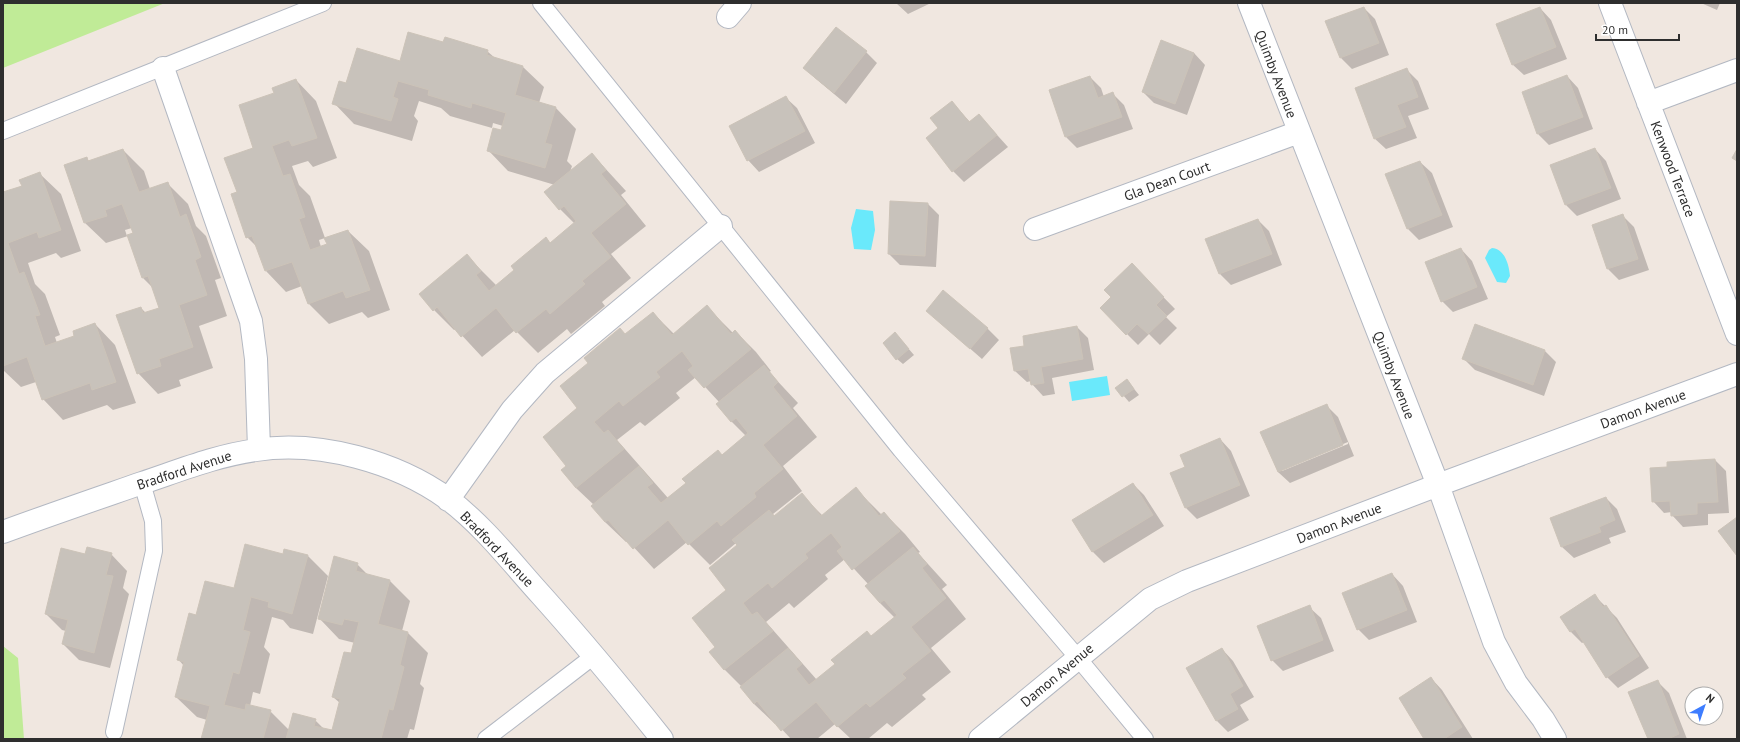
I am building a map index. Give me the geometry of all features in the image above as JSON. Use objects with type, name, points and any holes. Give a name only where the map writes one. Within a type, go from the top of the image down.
[{"type":"street","name":"Quimby Avenue","points":[[1249,3],[1438,485],[1494,642],[1516,683],[1543,719],[1555,739]]},
{"type":"street","name":"Kenwood Terrace","points":[[1610,3],[1737,334]]},
{"type":"street","points":[[163,68],[251,321],[256,359],[259,449]]},
{"type":"street","points":[[1648,103],[1737,70]]},
{"type":"street","name":"Gla Dean Court","points":[[1036,229],[1299,132]]},
{"type":"street","points":[[448,500],[512,410],[545,373],[721,226]]},
{"type":"street","name":"Damon Avenue","points":[[980,739],[1150,599],[1187,581],[1438,485],[1737,374]]},
{"type":"street","name":"Bradford Avenue","points":[[3,532],[216,457],[259,449],[301,448],[338,452],[375,462],[415,479],[448,500],[482,530],[595,655],[662,739]]},
{"type":"lane","points":[[3,131],[323,3]]},
{"type":"lane","points":[[541,3],[900,450],[1078,658],[1144,739]]},
{"type":"lane","points":[[114,732],[154,551],[153,521],[142,483]]},
{"type":"lane","points":[[486,739],[595,655]]},
{"type":"green space","points":[[3,3],[165,3],[3,68]]},
{"type":"green space","points":[[3,646],[18,658],[24,739],[3,739]]},
{"type":"water","points":[[856,209],[873,211],[875,230],[871,250],[854,249],[851,228]]},
{"type":"water","points":[[1492,248],[1500,251],[1506,258],[1510,276],[1506,283],[1497,282],[1485,258],[1489,250]]},
{"type":"water","points":[[1107,376],[1110,395],[1072,401],[1069,382]]},
{"type":"building","points":[[1364,7],[1379,43],[1340,58],[1325,21]]},
{"type":"building","points":[[1540,7],[1556,47],[1512,65],[1496,24]]},
{"type":"building","points":[[836,27],[867,51],[834,93],[803,68]]},
{"type":"building","points":[[408,32],[443,42],[445,37],[488,50],[487,55],[523,66],[515,95],[556,107],[545,143],[552,145],[545,168],[487,151],[493,128],[501,130],[506,113],[472,103],[471,108],[428,95],[429,90],[398,81],[393,97],[398,99],[391,121],[332,104],[339,81],[346,83],[357,48],[400,61]]},
{"type":"building","points":[[1161,40],[1194,53],[1175,104],[1142,92]]},
{"type":"building","points":[[1407,68],[1418,97],[1397,105],[1406,127],[1374,139],[1355,88]]},
{"type":"building","points":[[1567,75],[1583,117],[1537,134],[1522,92]]},
{"type":"building","points":[[1090,76],[1098,98],[1113,92],[1122,117],[1065,137],[1049,90]]},
{"type":"building","points":[[296,79],[317,138],[292,146],[289,140],[272,146],[283,176],[290,174],[305,217],[299,219],[310,250],[327,244],[324,238],[348,230],[370,290],[346,298],[343,291],[308,304],[292,262],[265,271],[252,236],[246,238],[231,194],[237,192],[224,158],[253,148],[239,105],[274,93],[272,88]]},
{"type":"building","points":[[786,96],[805,131],[747,161],[729,126]]},
{"type":"building","points":[[952,101],[969,122],[979,114],[997,135],[952,172],[926,138],[938,128],[930,118]]},
{"type":"building","points":[[1595,148],[1611,188],[1565,205],[1550,165]]},
{"type":"building","points":[[123,149],[139,192],[168,182],[180,217],[186,214],[201,257],[195,260],[207,295],[179,305],[193,347],[159,359],[161,366],[137,374],[116,315],[141,307],[143,313],[159,308],[148,276],[142,278],[127,235],[133,233],[122,204],[105,210],[107,216],[84,223],[64,165],[87,157],[88,161]]},
{"type":"building","points":[[1737,149],[1737,161],[1732,158]]},
{"type":"building","points":[[592,153],[606,170],[601,174],[626,204],[591,233],[611,257],[582,281],[585,284],[550,314],[546,309],[516,333],[496,308],[461,337],[437,307],[433,311],[419,294],[467,254],[481,271],[476,275],[489,291],[514,270],[511,266],[546,237],[550,243],[576,221],[564,206],[559,210],[544,192]]},
{"type":"building","points":[[1420,161],[1442,215],[1407,229],[1385,174]]},
{"type":"building","points":[[40,172],[61,230],[39,238],[37,232],[8,243],[19,274],[24,272],[40,315],[35,316],[45,346],[74,336],[73,331],[95,323],[116,382],[92,390],[90,383],[42,400],[27,357],[3,366],[3,192],[22,186],[19,180]]},
{"type":"building","points":[[890,201],[928,203],[925,256],[888,254]]},
{"type":"building","points":[[1623,214],[1638,259],[1607,269],[1592,225]]},
{"type":"building","points":[[1258,219],[1272,254],[1219,274],[1205,239]]},
{"type":"building","points":[[1461,248],[1477,287],[1441,302],[1425,262]]},
{"type":"building","points":[[1132,263],[1164,297],[1156,305],[1167,316],[1148,334],[1137,324],[1126,335],[1100,308],[1111,297],[1104,290]]},
{"type":"building","points":[[943,290],[988,328],[970,349],[926,311]]},
{"type":"building","points":[[707,305],[731,334],[735,330],[751,349],[704,388],[688,370],[693,366],[682,351],[656,372],[660,377],[623,406],[619,401],[594,422],[604,433],[608,430],[624,449],[576,488],[561,470],[566,466],[543,437],[577,408],[560,386],[588,363],[584,358],[620,328],[625,334],[653,312],[672,335]]},
{"type":"building","points":[[1475,324],[1545,350],[1533,385],[1462,359]]},
{"type":"building","points":[[1077,326],[1083,359],[1041,367],[1044,383],[1031,385],[1028,369],[1014,371],[1010,348],[1024,346],[1023,336]]},
{"type":"building","points":[[895,332],[909,349],[896,360],[883,343]]},
{"type":"building","points":[[764,365],[778,382],[773,387],[797,416],[763,445],[783,469],[754,493],[756,497],[721,526],[717,521],[688,545],[668,520],[633,549],[608,520],[605,522],[591,506],[639,466],[653,483],[647,487],[661,503],[686,483],[682,479],[718,450],[722,455],[748,433],[736,418],[731,422],[716,404]]},
{"type":"building","points":[[1127,379],[1134,389],[1122,397],[1115,388]]},
{"type":"building","points":[[1327,404],[1343,445],[1278,472],[1260,432]]},
{"type":"building","points":[[1220,438],[1240,485],[1185,508],[1170,473],[1185,467],[1180,455]]},
{"type":"building","points":[[1715,459],[1718,502],[1697,503],[1697,514],[1671,516],[1670,501],[1652,502],[1650,468],[1667,467],[1667,462]]},
{"type":"building","points":[[1133,483],[1153,515],[1092,552],[1072,520]]},
{"type":"building","points":[[856,487],[879,516],[884,512],[900,531],[852,570],[837,551],[842,547],[831,533],[805,554],[808,558],[772,588],[768,583],[743,603],[752,615],[757,612],[773,631],[724,670],[709,652],[715,647],[692,618],[726,590],[709,568],[737,545],[732,540],[769,510],[774,516],[802,493],[821,516]]},
{"type":"building","points":[[1606,497],[1615,520],[1599,527],[1601,532],[1561,547],[1550,518]]},
{"type":"building","points":[[1737,517],[1737,556],[1718,531]]},
{"type":"building","points":[[245,544],[283,554],[284,549],[308,555],[292,614],[268,607],[269,602],[251,597],[243,630],[250,632],[239,674],[233,672],[224,705],[245,710],[246,704],[271,710],[263,739],[201,739],[210,706],[175,697],[184,662],[177,660],[189,613],[196,615],[205,581],[234,588]]},
{"type":"building","points":[[87,547],[112,553],[106,575],[113,576],[94,653],[62,644],[68,620],[45,614],[61,548],[85,554]]},
{"type":"building","points":[[913,547],[927,564],[922,568],[946,598],[911,627],[931,651],[902,674],[906,678],[870,707],[866,703],[837,727],[816,702],[781,731],[757,701],[754,704],[740,687],[788,648],[802,664],[796,669],[809,685],[835,664],[831,660],[867,631],[871,636],[897,615],[884,600],[880,603],[865,586]]},
{"type":"building","points":[[334,556],[358,563],[356,571],[390,580],[378,624],[408,632],[400,665],[404,667],[393,710],[389,709],[381,739],[286,739],[293,713],[316,719],[314,726],[332,730],[340,699],[332,697],[344,652],[351,653],[359,622],[344,619],[342,625],[318,619]]},
{"type":"building","points":[[1392,573],[1407,610],[1357,630],[1342,593]]},
{"type":"building","points":[[1595,594],[1603,607],[1606,605],[1639,656],[1606,678],[1575,629],[1570,632],[1560,617]]},
{"type":"building","points":[[1310,605],[1323,640],[1271,661],[1257,626]]},
{"type":"building","points":[[1222,648],[1243,686],[1230,694],[1238,709],[1216,721],[1186,668]]},
{"type":"building","points":[[1431,677],[1462,727],[1444,739],[1424,739],[1399,698]]},
{"type":"building","points":[[1658,680],[1679,734],[1668,739],[1648,739],[1628,692]]}]
